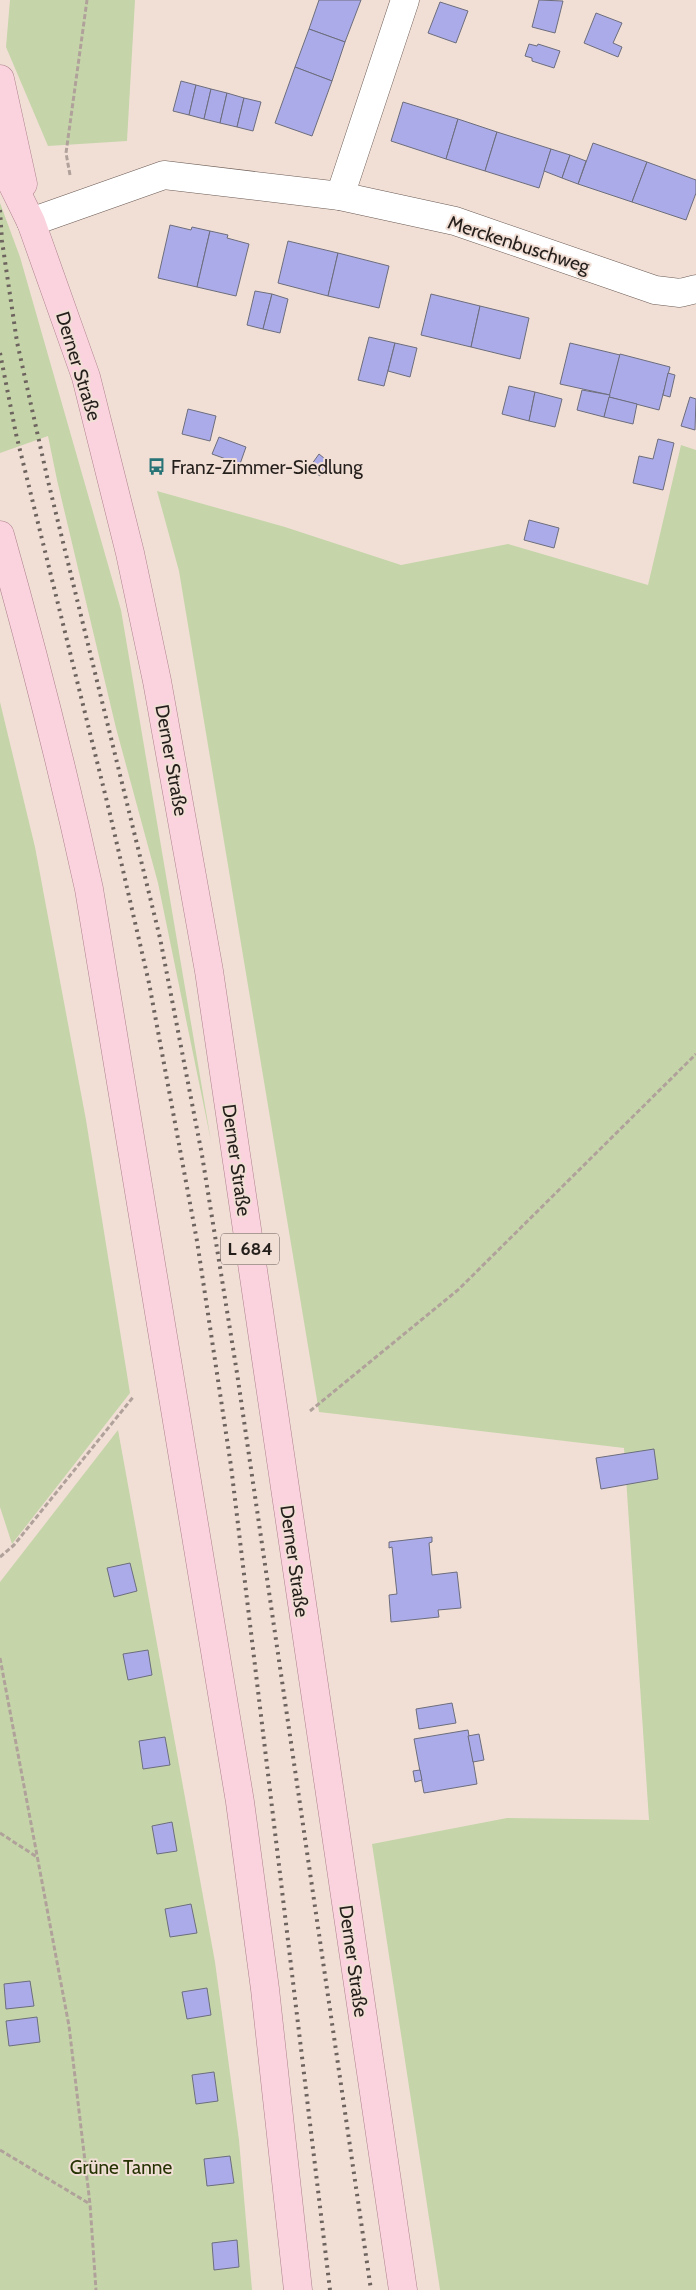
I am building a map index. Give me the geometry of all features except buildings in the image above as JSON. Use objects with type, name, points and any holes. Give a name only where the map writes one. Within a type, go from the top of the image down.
[{"type":"main road","points":[[0,79],[31,222]]},
{"type":"main road","name":"L 684","points":[[0,159],[31,222]]},
{"type":"main road","name":"Derner Straße","points":[[31,222],[86,377],[130,553],[164,719],[211,981],[403,2290]]},
{"type":"main road","points":[[0,535],[4,563],[25,622],[68,792],[89,889],[240,1802],[264,1979],[298,2290]]},
{"type":"street","points":[[340,196],[405,0]]},
{"type":"street","name":"Merckenbuschweg","points":[[31,222],[164,175],[340,196],[455,221],[654,290],[680,294],[696,289]]},
{"type":"path","points":[[70,176],[66,153],[87,0]]},
{"type":"path","points":[[310,1411],[459,1289],[696,1054]]},
{"type":"path","points":[[0,1556],[14,1545],[134,1396]]},
{"type":"path","points":[[0,1658],[69,2026],[90,2204],[96,2290]]},
{"type":"path","points":[[0,1833],[38,1857]]},
{"type":"path","points":[[0,2150],[90,2204]]},
{"type":"green space","points":[[10,0],[135,0],[127,141],[48,146],[6,47]]},
{"type":"green space","points":[[0,203],[20,257],[121,610],[211,1141],[158,883],[116,728],[48,436],[0,453]]},
{"type":"green space","points":[[681,445],[696,450],[696,2290],[440,2290],[372,1844],[507,1818],[649,1820],[624,1448],[319,1412],[179,571],[157,491],[285,527],[401,565],[508,544],[648,585]]},
{"type":"green space","points":[[0,702],[35,847],[86,1120],[130,1393],[12,1544],[0,1507]]},
{"type":"green space","name":"Grüne Tanne","points":[[118,1430],[215,1962],[239,2140],[252,2290],[0,2290],[0,1582]]},
{"type":"railway","points":[[0,210],[2,241],[17,342],[48,481],[160,938],[202,1155],[237,1373],[371,2290]]},
{"type":"railway","points":[[0,353],[16,434],[110,814],[149,983],[197,1241],[231,1466],[330,2290]]},
{"type":"place","name":"Franz-Zimmer-Siedlung","points":[[157,467]]}]
